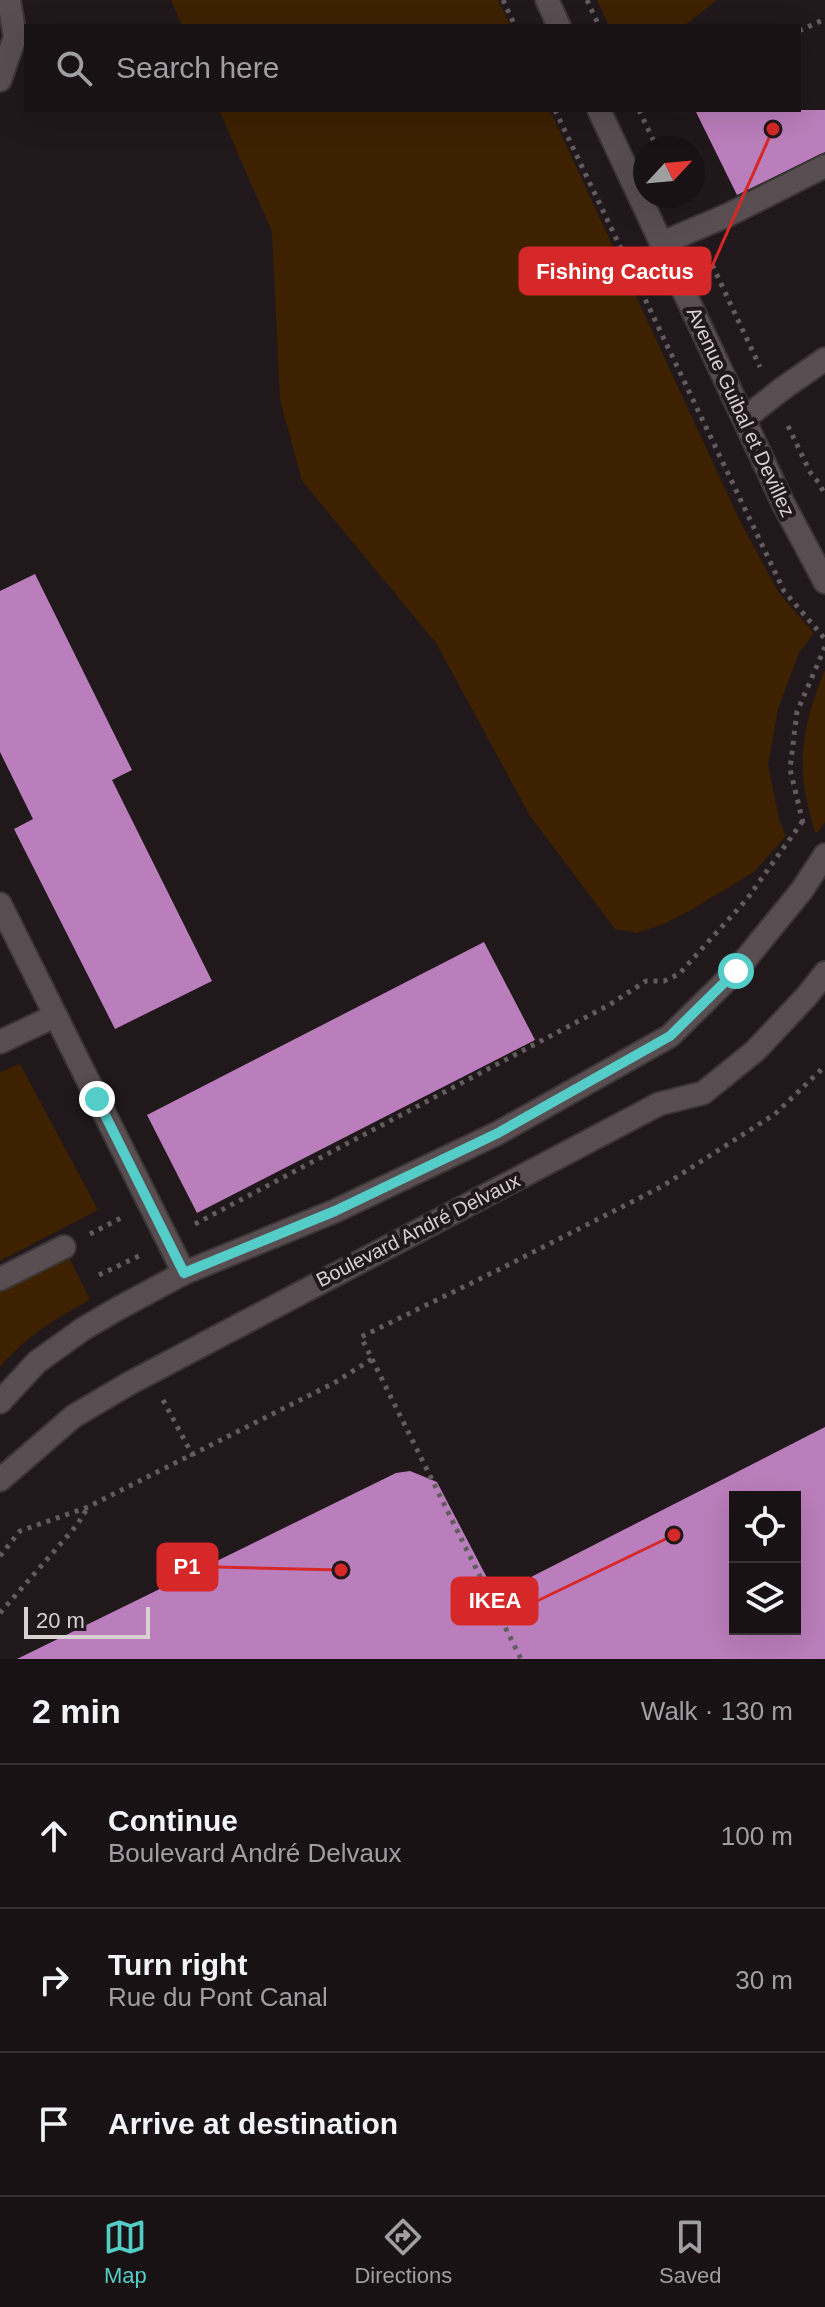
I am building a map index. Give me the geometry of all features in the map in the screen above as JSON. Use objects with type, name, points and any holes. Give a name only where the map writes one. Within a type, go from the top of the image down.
[{"type":"street","points":[[0,80],[15,37],[9,0]]},
{"type":"street","points":[[547,0],[558,24]]},
{"type":"street","name":"Avenue Guibal et Devillez","points":[[600,112],[744,419],[825,582]]},
{"type":"street","points":[[662,243],[728,215],[825,166]]},
{"type":"street","points":[[744,419],[825,359]]},
{"type":"street","name":"Avenue Guibal et Devillez","points":[[802,540],[825,567]]},
{"type":"street","points":[[0,1402],[37,1362],[83,1329],[184,1273],[335,1211],[498,1133],[670,1036],[736,971],[802,890],[824,856]]},
{"type":"street","points":[[0,904],[184,1273]]},
{"type":"street","name":"Boulevard André Delvaux","points":[[0,1480],[74,1416],[130,1383],[659,1104],[703,1093],[755,1051],[825,973]]},
{"type":"street","points":[[0,1042],[55,1016]]},
{"type":"street","points":[[0,1279],[64,1247]]},
{"type":"path","points":[[503,0],[514,24]]},
{"type":"path","points":[[587,0],[598,24]]},
{"type":"path","points":[[801,30],[825,19]]},
{"type":"path","points":[[556,112],[784,591],[825,639]]},
{"type":"path","points":[[640,112],[651,136]]},
{"type":"path","points":[[695,229],[810,472],[825,495]]},
{"type":"path","points":[[824,856],[802,822],[790,769],[797,712],[825,647]]},
{"type":"path","points":[[99,1275],[169,1242],[198,1221],[609,1005],[646,981],[664,981],[679,974],[747,899],[802,822]]},
{"type":"path","points":[[521,1659],[361,1337],[661,1187],[775,1114],[825,1066]]},
{"type":"path","points":[[0,1556],[20,1531],[88,1507],[320,1391],[372,1359]]},
{"type":"path","points":[[0,1613],[77,1525],[88,1507]]},
{"type":"shaded area","points":[[171,0],[498,0],[510,24],[181,24]]},
{"type":"shaded area","points":[[597,0],[717,0],[687,24],[608,24]]},
{"type":"shaded area","points":[[220,112],[551,112],[739,519],[779,593],[814,633],[799,653],[778,709],[768,765],[779,819],[786,836],[754,872],[666,923],[637,933],[615,929],[530,816],[436,643],[302,481],[280,400],[272,232]]},
{"type":"shaded area","points":[[825,670],[825,822],[815,832],[805,789],[803,748],[811,708]]},
{"type":"shaded area","points":[[20,1064],[98,1210],[0,1261],[0,1072]]},
{"type":"shaded area","points":[[68,1255],[90,1300],[42,1329],[0,1367],[0,1291]]},
{"type":"building","points":[[825,110],[825,152],[737,195],[696,112]]},
{"type":"building","points":[[35,574],[132,770],[112,780],[212,981],[115,1029],[14,829],[33,819],[0,752],[0,591]]},
{"type":"building","points":[[484,942],[535,1040],[197,1213],[147,1115]]},
{"type":"building","points":[[825,1427],[825,1659],[17,1659],[396,1473],[410,1471],[437,1482],[496,1595]]},
{"type":"place","name":"Fishing Cactus","points":[[773,129]]},
{"type":"place","name":"IKEA","points":[[674,1535]]},
{"type":"place","name":"P1","points":[[341,1570]]},
{"type":"route","points":[[97,1099],[184,1273],[335,1211],[498,1133],[670,1036],[736,971]]}]
